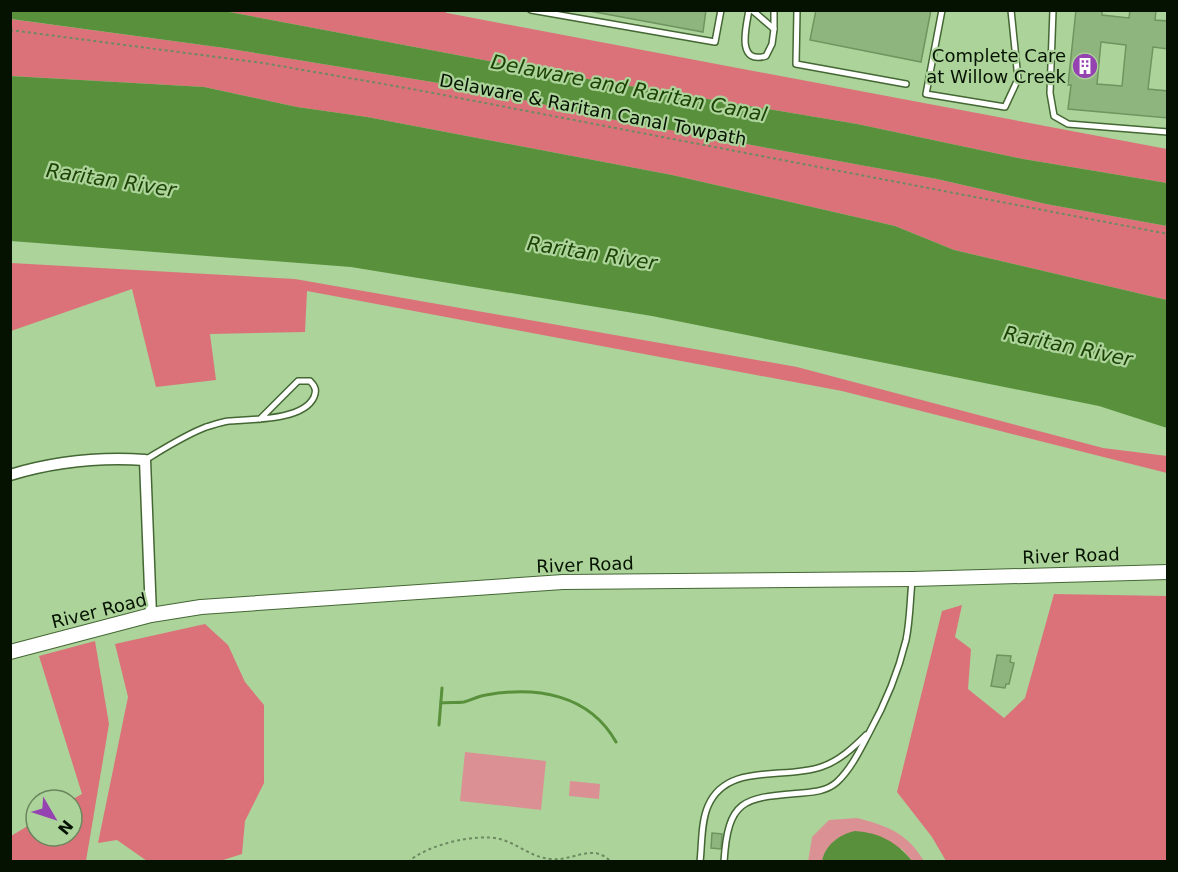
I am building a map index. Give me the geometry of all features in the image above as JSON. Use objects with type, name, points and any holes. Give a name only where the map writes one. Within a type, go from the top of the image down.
[{"type":"main road","name":"River Road","points":[[10,652],[151,615],[201,608],[563,582],[912,579],[1167,572]]},
{"type":"street","points":[[10,475],[58,465],[127,459],[145,460],[151,615]]},
{"type":"lane","points":[[531,10],[715,42],[721,10]]},
{"type":"lane","points":[[774,10],[774,28],[772,44],[766,56],[753,58],[745,46],[751,10],[774,28]]},
{"type":"lane","points":[[796,10],[796,64],[906,84]]},
{"type":"lane","points":[[942,10],[926,94],[1005,107],[1018,80],[1011,10]]},
{"type":"lane","points":[[1053,10],[1050,93],[1054,116],[1068,124],[1167,132]]},
{"type":"lane","points":[[145,460],[206,428],[226,422],[260,419],[281,416],[306,408],[316,393],[315,387],[310,381],[298,381],[260,419]]},
{"type":"lane","points":[[724,861],[727,831],[734,815],[741,807],[757,798],[812,793],[830,787],[861,751],[888,696],[906,639],[912,579]]},
{"type":"lane","points":[[700,861],[706,810],[724,786],[744,777],[790,774],[822,767],[837,760],[870,732]]},
{"type":"path","name":"Delaware & Raritan Canal Towpath","points":[[10,30],[263,63],[412,89],[1167,234]]},
{"type":"path","points":[[408,861],[432,847],[485,838],[498,839],[541,858],[564,859],[597,852],[605,855],[611,861]]},
{"type":"shaded area","points":[[224,11],[443,11],[1167,149],[1167,183],[1023,159],[857,124],[558,74]]},
{"type":"shaded area","points":[[10,19],[225,48],[469,88],[610,119],[937,179],[1046,204],[1167,226],[1167,300],[954,250],[895,226],[672,175],[367,117],[297,107],[204,87],[11,76]]},
{"type":"shaded area","points":[[11,263],[295,279],[797,367],[1103,448],[1167,456],[1167,473],[842,391],[307,291],[305,332],[210,334],[216,380],[156,387],[132,289],[11,331]]},
{"type":"shaded area","points":[[1054,594],[1167,596],[1167,861],[946,861],[932,837],[897,792],[942,611],[962,605],[955,637],[971,649],[968,689],[1004,718],[1025,698]]},
{"type":"shaded area","points":[[205,624],[228,645],[245,682],[264,705],[264,783],[245,821],[242,854],[220,861],[147,861],[117,840],[98,843],[128,697],[115,644]]},
{"type":"shaded area","points":[[95,641],[109,724],[86,861],[11,861],[11,836],[24,828],[24,848],[84,848],[84,788],[80,788],[39,656]]},
{"type":"shaded area","points":[[465,752],[546,761],[541,810],[460,801]]},
{"type":"shaded area","points":[[570,781],[600,784],[599,799],[569,796]]},
{"type":"shaded area","points":[[857,818],[878,824],[904,837],[924,861],[912,861],[902,849],[839,837],[826,850],[822,861],[808,862],[812,837],[829,820]]},
{"type":"water","name":"Delaware and Raritan Canal","points":[[11,10],[224,11],[558,74],[857,124],[1023,159],[1167,183],[1167,226],[1046,204],[937,179],[610,119],[469,88],[225,48],[11,19]]},
{"type":"water","name":"Raritan River","points":[[10,76],[204,87],[297,107],[367,117],[672,175],[895,226],[954,250],[1167,300],[1167,428],[1099,406],[652,316],[351,267],[11,241]]},
{"type":"water","points":[[855,831],[880,836],[900,849],[912,861],[822,861],[826,850],[834,841]]},
{"type":"building","points":[[584,10],[706,10],[703,32]]},
{"type":"building","points":[[816,10],[931,10],[921,62],[810,40]]},
{"type":"building","name":"Complete Care at Willow Creek","points":[[1076,10],[1102,10],[1102,15],[1129,18],[1130,10],[1156,10],[1155,20],[1168,21],[1168,49],[1153,47],[1148,89],[1168,91],[1168,118],[1068,109],[1071,85],[1068,85]],"holes":[[[1101,42],[1126,45],[1122,86],[1097,84]]]},
{"type":"building","points":[[997,655],[1011,656],[1010,662],[1014,663],[1009,684],[1006,684],[1005,688],[991,686]]},
{"type":"building","points":[[712,833],[722,834],[721,849],[711,848]]},
{"type":"waterway","points":[[439,725],[442,688]]},
{"type":"waterway","points":[[441,703],[464,702],[505,692],[542,693],[560,697],[591,713],[605,726],[616,742]]},
{"type":"place","name":"Complete Care at Willow Creek","points":[[1085,66]]}]
